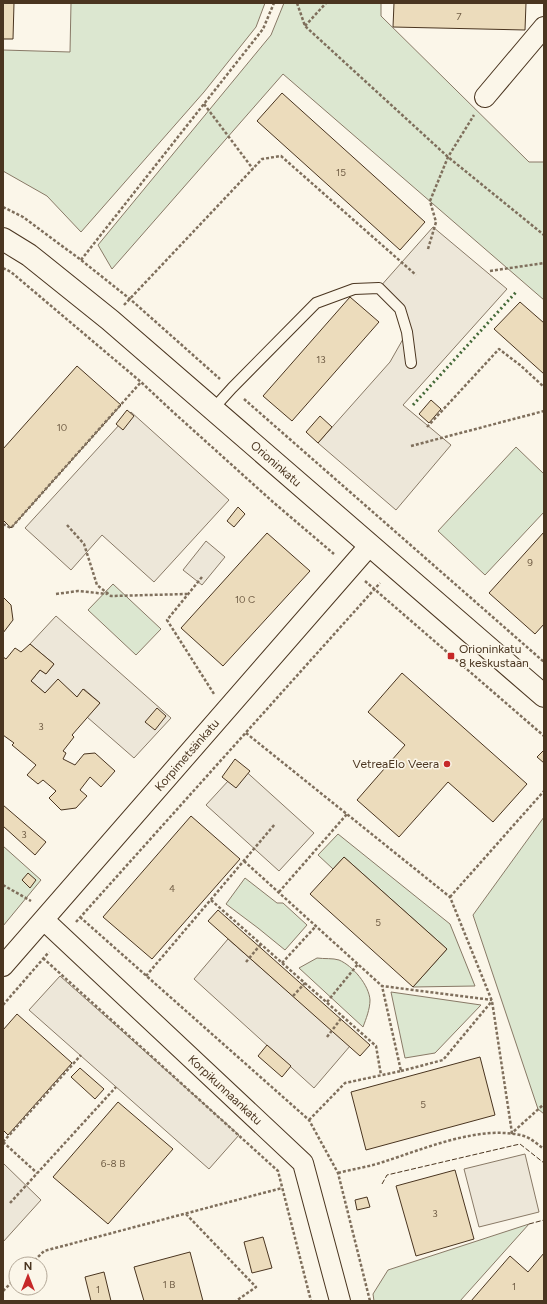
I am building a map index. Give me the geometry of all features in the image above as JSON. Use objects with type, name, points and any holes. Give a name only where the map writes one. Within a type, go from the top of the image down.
[{"type":"main road","name":"Orioninkatu","points":[[3,239],[29,255],[110,320],[544,696]]},
{"type":"street","points":[[485,97],[544,27]]},
{"type":"street","name":"Korpimetsänkatu","points":[[3,966],[370,545]]},
{"type":"street","name":"Korpikunnaankatu","points":[[44,920],[303,1163],[340,1301]]},
{"type":"lane","points":[[213,409],[316,303],[354,290],[379,288],[400,309],[407,332],[411,363]]},
{"type":"path","points":[[81,260],[262,29],[274,3]]},
{"type":"path","points":[[297,3],[305,26],[448,157],[544,235]]},
{"type":"path","points":[[305,26],[326,3]]},
{"type":"path","points":[[428,249],[436,222],[430,201],[448,157],[485,97]]},
{"type":"path","points":[[204,104],[254,169]]},
{"type":"path","points":[[110,320],[262,159],[281,156],[416,275]]},
{"type":"path","points":[[3,207],[23,217],[130,299],[544,662]]},
{"type":"path","points":[[490,271],[544,263]]},
{"type":"path","points":[[3,268],[11,272],[141,382],[267,497],[334,554]]},
{"type":"path","points":[[427,427],[499,349],[520,365],[544,387]]},
{"type":"path","points":[[3,524],[12,528],[159,362]]},
{"type":"path","points":[[411,446],[544,412]]},
{"type":"path","points":[[67,524],[84,544],[97,585],[108,594]]},
{"type":"path","points":[[3,1005],[412,547]]},
{"type":"path","points":[[202,577],[167,620],[214,694]]},
{"type":"path","points":[[374,589],[544,736]]},
{"type":"path","points":[[56,594],[78,591],[108,594],[111,596],[187,594]]},
{"type":"path","points":[[246,733],[450,897],[492,1000],[512,1133]]},
{"type":"path","points":[[450,897],[544,791]]},
{"type":"path","points":[[279,892],[347,814]]},
{"type":"path","points":[[146,976],[275,824]]},
{"type":"path","points":[[244,861],[382,986],[401,1070]]},
{"type":"path","points":[[3,886],[33,902],[44,920]]},
{"type":"path","points":[[211,900],[376,1046],[381,1075]]},
{"type":"path","points":[[282,963],[316,926]]},
{"type":"path","points":[[25,942],[278,1172],[312,1301]]},
{"type":"path","points":[[246,962],[261,944]]},
{"type":"path","points":[[327,1002],[358,964]]},
{"type":"path","points":[[293,996],[305,983]]},
{"type":"path","points":[[382,986],[492,1000]]},
{"type":"path","points":[[309,1120],[345,1083],[442,1060],[492,1000]]},
{"type":"path","points":[[327,1037],[343,1016]]},
{"type":"path","points":[[37,1173],[3,1142],[81,1055]]},
{"type":"path","points":[[10,1203],[116,1087]]},
{"type":"path","points":[[512,1133],[544,1104]]},
{"type":"path","points":[[338,1173],[381,1163],[438,1144],[475,1134],[496,1132],[526,1136],[544,1149]]},
{"type":"path","points":[[39,1256],[44,1251],[282,1188]]},
{"type":"path","points":[[186,1214],[256,1287],[236,1301]]},
{"type":"green space","points":[[71,3],[265,3],[256,27],[204,92],[81,232],[47,196],[3,171],[3,50],[70,52]]},
{"type":"green space","points":[[284,3],[381,3],[381,16],[529,162],[544,162],[544,300],[283,74],[112,269],[98,245],[271,35]]},
{"type":"green space","points":[[516,447],[544,474],[544,512],[485,575],[438,531]]},
{"type":"green space","points":[[113,584],[161,629],[136,655],[88,610]]},
{"type":"green space","points":[[544,817],[544,1114],[538,1109],[473,915]]},
{"type":"green space","points":[[338,834],[450,924],[475,986],[413,987],[447,949],[344,857],[333,869],[318,855]]},
{"type":"green space","points":[[3,846],[41,880],[3,926]]},
{"type":"green space","points":[[245,878],[277,903],[283,903],[307,925],[285,950],[226,904]]},
{"type":"green space","points":[[317,958],[334,959],[344,963],[355,971],[367,988],[370,1000],[369,1010],[363,1027],[299,968]]},
{"type":"green space","points":[[391,992],[481,1005],[435,1053],[405,1058]]},
{"type":"green space","points":[[529,1224],[460,1301],[374,1301],[373,1294],[388,1270]]},
{"type":"shaded area","points":[[433,227],[507,289],[403,405],[451,445],[396,510],[318,443],[390,362],[407,332],[400,309],[379,288]]},
{"type":"shaded area","points":[[131,412],[229,500],[154,582],[102,535],[71,570],[25,528]]},
{"type":"shaded area","points":[[206,541],[225,557],[202,585],[183,570]]},
{"type":"shaded area","points":[[56,616],[171,718],[134,758],[87,717],[100,703],[84,689],[77,697],[58,680],[45,693],[31,681],[40,670],[46,674],[54,664],[30,644]]},
{"type":"shaded area","points":[[241,767],[314,833],[279,871],[206,805]]},
{"type":"shaded area","points":[[228,939],[350,1046],[314,1088],[194,979]]},
{"type":"shaded area","points":[[60,976],[239,1135],[209,1169],[29,1010]]},
{"type":"shaded area","points":[[525,1154],[539,1212],[479,1227],[464,1169]]},
{"type":"shaded area","points":[[3,1163],[41,1200],[3,1242]]},
{"type":"building","points":[[3,3],[14,3],[13,39],[3,39]]},
{"type":"building","points":[[394,3],[526,3],[525,30],[393,27]]},
{"type":"building","points":[[282,93],[425,222],[400,250],[257,121]]},
{"type":"building","points":[[350,297],[379,322],[292,421],[263,396]]},
{"type":"building","points":[[520,302],[544,323],[544,374],[494,329]]},
{"type":"building","points":[[77,366],[121,405],[11,528],[3,520],[3,449]]},
{"type":"building","points":[[431,400],[441,409],[429,423],[419,414]]},
{"type":"building","points":[[127,410],[134,416],[123,430],[116,424]]},
{"type":"building","points":[[320,416],[332,427],[318,443],[306,432]]},
{"type":"building","points":[[238,507],[245,514],[234,527],[227,521]]},
{"type":"building","points":[[544,532],[544,624],[535,634],[489,593]]},
{"type":"building","points":[[267,533],[310,571],[223,666],[181,628]]},
{"type":"building","points":[[3,597],[11,605],[13,620],[3,633]]},
{"type":"building","points":[[30,644],[54,664],[46,674],[40,670],[31,681],[45,693],[58,679],[77,697],[83,689],[100,703],[72,735],[74,737],[63,751],[66,753],[63,759],[75,765],[84,754],[95,753],[115,771],[101,787],[90,777],[80,790],[87,796],[76,808],[61,810],[49,798],[56,791],[43,780],[38,784],[27,775],[36,765],[12,745],[14,743],[3,735],[3,657],[6,659],[15,648],[21,652]]},
{"type":"building","name":"VetreaElo Veera","points":[[402,673],[527,784],[493,822],[448,782],[399,837],[357,800],[405,745],[368,712]]},
{"type":"building","points":[[157,708],[166,716],[155,730],[145,722]]},
{"type":"building","points":[[543,751],[544,752],[544,763],[537,757]]},
{"type":"building","points":[[235,759],[250,771],[236,788],[222,777]]},
{"type":"building","points":[[3,805],[46,842],[35,855],[3,826]]},
{"type":"building","points":[[191,816],[240,859],[152,959],[103,917]]},
{"type":"building","points":[[344,857],[447,949],[413,987],[310,894]]},
{"type":"building","points":[[28,873],[36,880],[30,888],[22,880]]},
{"type":"building","points":[[218,910],[370,1045],[360,1056],[208,921]]},
{"type":"building","points":[[17,1014],[72,1063],[8,1135],[3,1130],[3,1030]]},
{"type":"building","points":[[267,1045],[291,1066],[282,1077],[258,1056]]},
{"type":"building","points":[[480,1057],[495,1115],[366,1150],[351,1092]]},
{"type":"building","points":[[80,1068],[104,1089],[95,1099],[71,1077]]},
{"type":"building","points":[[118,1102],[173,1149],[108,1224],[53,1177]]},
{"type":"building","points":[[455,1170],[474,1239],[416,1256],[396,1186]]},
{"type":"building","points":[[367,1197],[370,1207],[357,1210],[355,1200]]},
{"type":"building","points":[[263,1237],[272,1268],[252,1273],[244,1242]]},
{"type":"building","points":[[190,1252],[203,1301],[144,1301],[134,1267]]},
{"type":"building","points":[[544,1253],[544,1301],[471,1301],[510,1256],[528,1272]]},
{"type":"building","points":[[104,1272],[111,1301],[91,1301],[85,1277]]},
{"type":"hedge","points":[[413,405],[517,291]]},
{"type":"fence","points":[[382,1184],[387,1175],[520,1144],[544,1163]]},
{"type":"fence","points":[[529,1224],[544,1220]]},
{"type":"place","name":"Orioninkatu 8 keskustaan","points":[[451,656]]},
{"type":"place","name":"VetreaElo Veera","points":[[447,764]]}]
